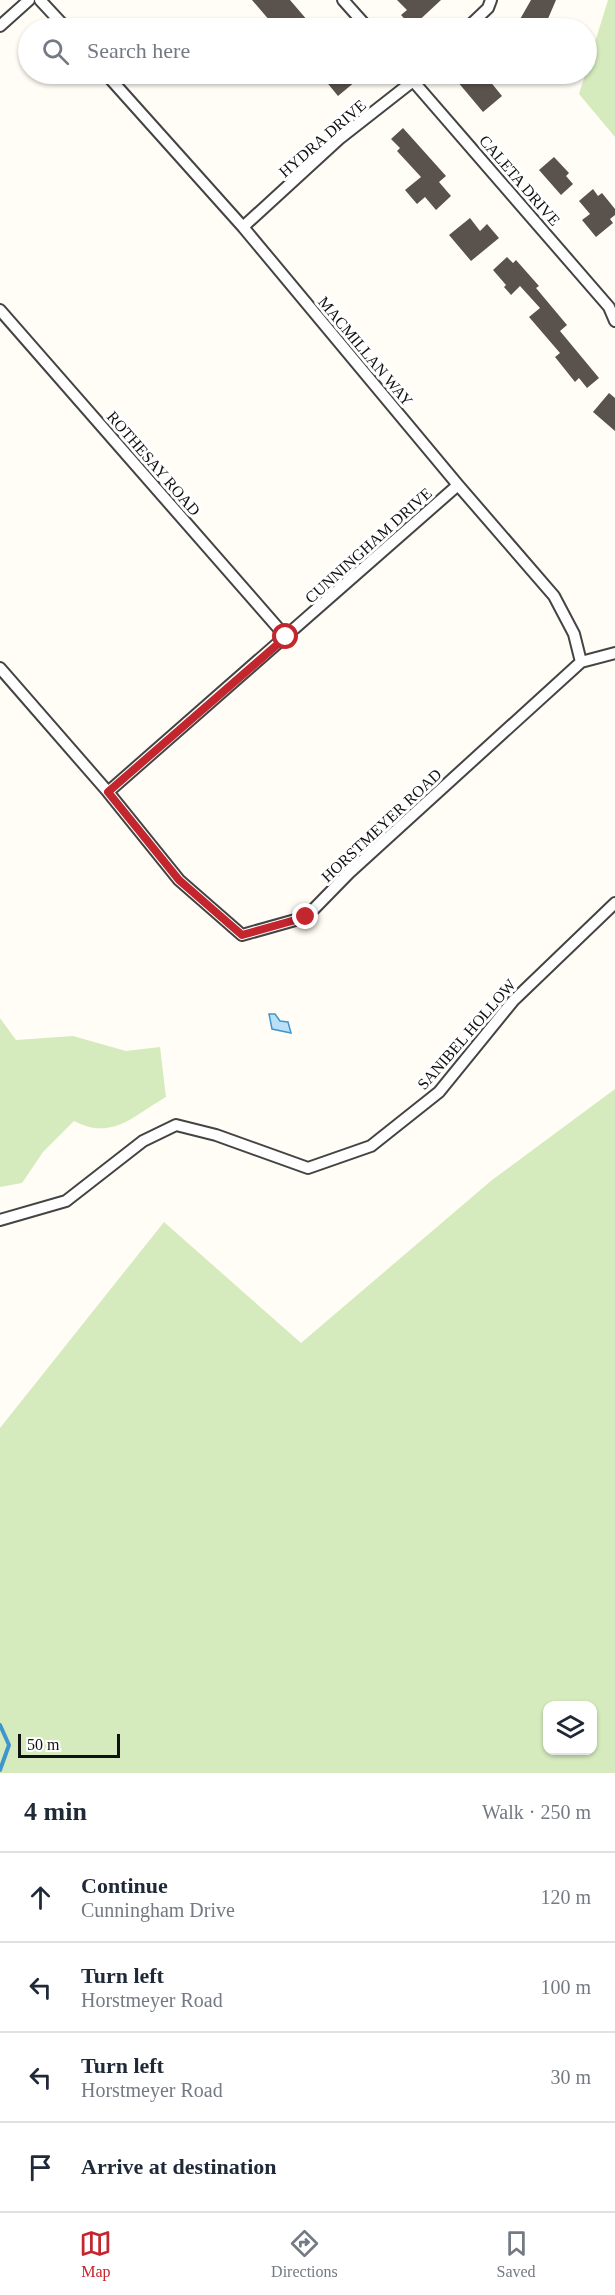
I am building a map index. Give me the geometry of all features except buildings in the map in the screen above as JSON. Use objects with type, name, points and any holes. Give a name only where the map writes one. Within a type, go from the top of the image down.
[{"type":"street","points":[[0,26],[29,0]]},
{"type":"street","points":[[40,0],[57,18]]},
{"type":"street","points":[[343,0],[359,18]]},
{"type":"street","points":[[478,18],[488,8],[491,0]]},
{"type":"street","name":"MACMILLAN WAY","points":[[115,84],[243,227],[458,485],[554,596],[574,634],[581,662]]},
{"type":"street","name":"HYDRA DRIVE","points":[[243,227],[339,139],[404,84]]},
{"type":"street","name":"CALETA DRIVE","points":[[421,84],[612,307],[615,321]]},
{"type":"street","name":"ROTHESAY ROAD","points":[[0,310],[286,637]]},
{"type":"street","name":"CUNNINGHAM DRIVE","points":[[108,792],[458,485]]},
{"type":"street","points":[[581,662],[615,653]]},
{"type":"street","name":"HORSTMEYER ROAD","points":[[0,668],[108,792],[179,880],[242,935],[306,917],[349,873],[581,662]]},
{"type":"street","name":"SANIBEL HOLLOW","points":[[0,1220],[66,1201],[143,1141],[176,1125],[216,1135],[308,1168],[371,1146],[439,1092],[513,1001],[615,903]]},
{"type":"green space","points":[[608,0],[615,0],[615,137],[579,94],[582,84],[597,84],[597,36]]},
{"type":"green space","points":[[0,1018],[16,1040],[73,1036],[126,1051],[160,1047],[166,1097],[122,1124],[111,1127],[100,1128],[74,1121],[43,1152],[22,1183],[0,1187]]},
{"type":"green space","points":[[615,1089],[615,1773],[0,1773],[0,1428],[164,1222],[301,1343],[492,1180]]},
{"type":"water","points":[[269,1014],[275,1014],[280,1021],[288,1022],[291,1033],[272,1029]]},
{"type":"waterway","points":[[0,1725],[9,1745],[0,1770]]},
{"type":"route","points":[[286,637],[108,792],[179,880],[242,935],[306,917]]}]
